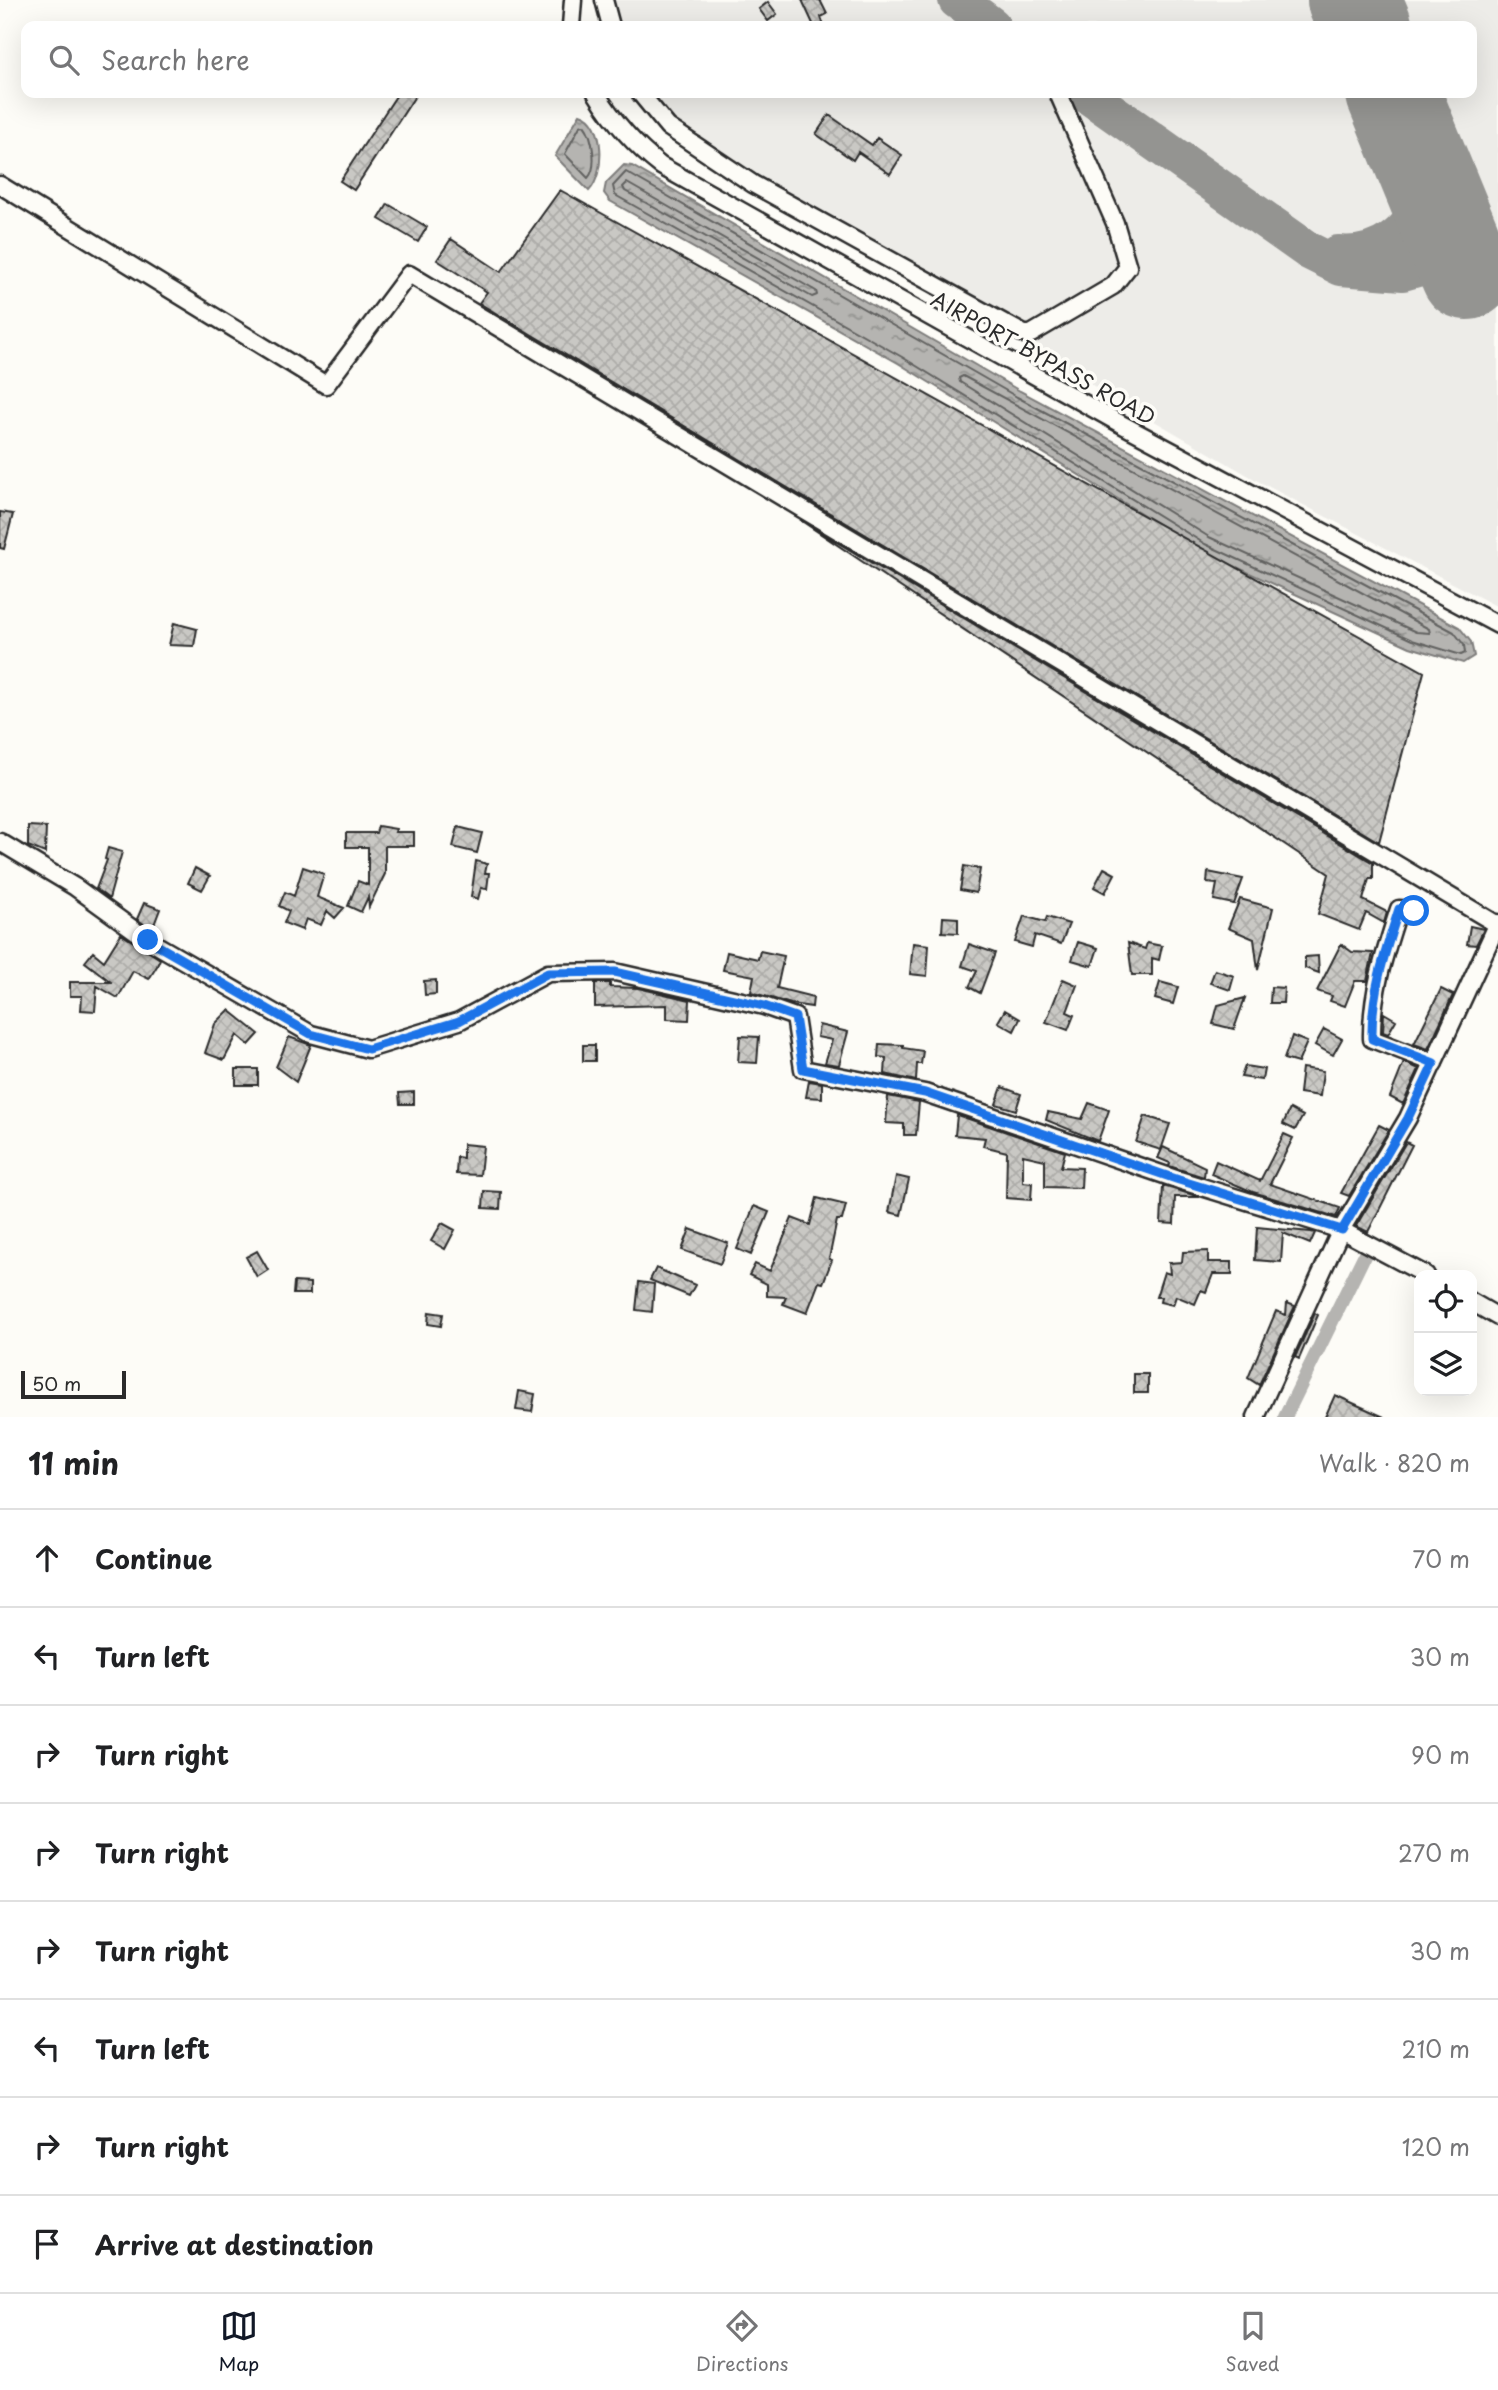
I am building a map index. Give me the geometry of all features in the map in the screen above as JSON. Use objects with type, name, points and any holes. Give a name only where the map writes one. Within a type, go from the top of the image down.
[{"type":"street","points":[[571,21],[573,0]]},
{"type":"street","points":[[604,0],[610,21]]},
{"type":"street","name":"AIRPORT BYPASS ROAD","points":[[599,98],[612,119],[638,148],[673,173],[1109,418],[1496,623]]},
{"type":"street","points":[[644,98],[668,127],[753,184],[1024,334],[1031,334],[1113,286],[1128,267],[1115,223],[1060,98]]},
{"type":"street","points":[[0,185],[326,385],[409,274],[1498,924],[1408,1118],[1342,1230],[1256,1417]]},
{"type":"street","points":[[0,842],[75,887],[148,940],[311,1034],[368,1049],[459,1021],[548,973],[615,972],[764,1006],[795,1017],[803,1069],[925,1093],[1179,1180],[1342,1230],[1417,1270]]},
{"type":"street","points":[[1414,911],[1399,909],[1384,954],[1372,1006],[1372,1039],[1434,1063]]},
{"type":"street","points":[[1477,1305],[1498,1317]]},
{"type":"shaded area","points":[[600,0],[1498,0],[1498,607],[1256,480],[666,138],[633,98],[1477,98],[1477,21],[602,21]]},
{"type":"water","points":[[580,114],[589,119],[595,127],[600,149],[598,173],[589,191],[555,156]]},
{"type":"water","points":[[624,165],[632,166],[1020,391],[1459,627],[1471,642],[1474,656],[1463,663],[1410,647],[1202,551],[898,363],[610,201],[604,193],[606,183]]},
{"type":"building","points":[[802,0],[820,0],[827,14],[821,17],[822,21],[812,21]]},
{"type":"building","points":[[768,2],[777,14],[768,21],[759,9]]},
{"type":"building","points":[[395,98],[414,98],[354,190],[340,181]]},
{"type":"building","points":[[829,115],[872,145],[877,138],[902,155],[890,174],[858,152],[853,160],[816,134]]},
{"type":"building","points":[[560,190],[1424,672],[1379,842],[479,303],[487,292],[437,260],[451,239],[501,272]]},
{"type":"building","points":[[388,204],[427,227],[418,242],[379,219]]},
{"type":"building","points":[[0,512],[13,514],[4,549],[0,548]]},
{"type":"building","points":[[800,520],[1373,863],[1373,879],[1369,879],[1363,900],[1387,912],[1384,923],[1366,913],[1359,930],[1318,914],[1329,874]]},
{"type":"building","points":[[174,623],[197,629],[194,646],[169,645]]},
{"type":"building","points":[[28,826],[46,827],[45,853],[28,846]]},
{"type":"building","points":[[378,826],[396,829],[395,832],[414,832],[414,846],[385,846],[385,874],[369,907],[368,897],[361,912],[348,906],[358,881],[368,885],[368,847],[346,847],[346,833],[376,833]]},
{"type":"building","points":[[458,827],[482,833],[477,853],[453,847]]},
{"type":"building","points":[[108,848],[122,852],[109,899],[96,889],[107,860]]},
{"type":"building","points":[[476,861],[487,864],[485,873],[489,873],[487,889],[481,888],[478,899],[471,897]]},
{"type":"building","points":[[964,866],[980,869],[976,893],[960,890]]},
{"type":"building","points":[[303,867],[324,874],[317,897],[344,908],[335,918],[327,911],[321,925],[306,919],[302,930],[284,923],[289,911],[279,906],[285,892],[294,896]]},
{"type":"building","points":[[195,868],[210,876],[202,890],[188,883]]},
{"type":"building","points":[[1104,868],[1115,874],[1105,893],[1094,887]]},
{"type":"building","points":[[1208,872],[1243,879],[1234,904],[1214,900],[1217,884],[1207,883]]},
{"type":"building","points":[[1240,899],[1273,908],[1258,970],[1254,939],[1228,928]]},
{"type":"building","points":[[144,903],[160,909],[152,930],[137,919]]},
{"type":"building","points":[[1024,916],[1045,922],[1047,917],[1069,924],[1061,944],[1035,935],[1032,947],[1015,942]]},
{"type":"building","points":[[943,917],[958,918],[958,933],[942,932]]},
{"type":"building","points":[[1470,926],[1484,929],[1476,945],[1467,944]]},
{"type":"building","points":[[121,934],[160,959],[157,966],[149,979],[133,971],[118,998],[97,986],[95,1011],[81,1010],[82,996],[70,996],[70,982],[111,982],[85,962],[93,952],[104,961]]},
{"type":"building","points":[[1078,942],[1098,948],[1092,966],[1072,960]]},
{"type":"building","points":[[913,943],[929,945],[927,976],[910,974]]},
{"type":"building","points":[[1128,943],[1145,949],[1147,943],[1162,946],[1159,960],[1152,958],[1152,975],[1132,975]]},
{"type":"building","points":[[969,944],[995,953],[980,993],[969,987],[977,971],[962,966]]},
{"type":"building","points":[[1341,944],[1352,952],[1373,953],[1367,981],[1355,981],[1345,1006],[1330,1001],[1332,996],[1317,991]]},
{"type":"building","points":[[760,951],[784,956],[777,988],[813,997],[812,1007],[791,1004],[751,992],[754,976],[723,970],[727,952],[758,959]]},
{"type":"building","points":[[1318,956],[1319,973],[1305,968],[1305,957]]},
{"type":"building","points":[[1215,970],[1234,976],[1230,990],[1210,983]]},
{"type":"building","points":[[1063,979],[1077,985],[1067,1012],[1074,1015],[1068,1030],[1046,1022]]},
{"type":"building","points":[[436,980],[436,994],[425,995],[424,981]]},
{"type":"building","points":[[1160,982],[1178,987],[1173,1004],[1155,999]]},
{"type":"building","points":[[595,983],[610,983],[610,987],[638,988],[690,1000],[689,1020],[667,1019],[667,1005],[595,1007]]},
{"type":"building","points":[[1271,987],[1284,988],[1283,1003],[1270,1003]]},
{"type":"building","points":[[1441,989],[1453,995],[1428,1049],[1414,1044]]},
{"type":"building","points":[[1245,998],[1234,1029],[1213,1024],[1218,1005]]},
{"type":"building","points":[[229,1010],[259,1034],[249,1045],[237,1035],[224,1060],[205,1053],[215,1024]]},
{"type":"building","points":[[1005,1010],[1020,1019],[1014,1031],[998,1022]]},
{"type":"building","points":[[1384,1013],[1396,1020],[1388,1034],[1383,1032]]},
{"type":"building","points":[[819,1025],[848,1032],[839,1065],[825,1063],[832,1040],[817,1037]]},
{"type":"building","points":[[1324,1029],[1342,1039],[1333,1055],[1315,1045]]},
{"type":"building","points":[[740,1036],[759,1037],[757,1063],[738,1062]]},
{"type":"building","points":[[1292,1036],[1307,1042],[1298,1063],[1284,1059]]},
{"type":"building","points":[[289,1037],[311,1045],[296,1082],[276,1067]]},
{"type":"building","points":[[879,1044],[903,1045],[903,1048],[923,1051],[921,1064],[917,1064],[916,1081],[885,1074],[886,1058],[878,1057]]},
{"type":"building","points":[[583,1045],[595,1045],[595,1061],[583,1061]]},
{"type":"building","points":[[1404,1062],[1419,1069],[1403,1104],[1390,1097]]},
{"type":"building","points":[[1245,1066],[1264,1069],[1262,1080],[1241,1077]]},
{"type":"building","points":[[1302,1068],[1323,1071],[1320,1096],[1299,1093]]},
{"type":"building","points":[[236,1069],[258,1069],[258,1085],[236,1085]]},
{"type":"building","points":[[809,1081],[822,1083],[822,1098],[806,1097]]},
{"type":"building","points":[[1002,1087],[1021,1094],[1016,1110],[996,1104]]},
{"type":"building","points":[[414,1092],[414,1104],[400,1104],[399,1093]]},
{"type":"building","points":[[888,1096],[919,1102],[916,1135],[904,1135],[904,1124],[886,1123]]},
{"type":"building","points":[[1089,1103],[1109,1110],[1098,1141],[1046,1120],[1048,1112],[1082,1119]]},
{"type":"building","points":[[1290,1109],[1303,1116],[1295,1130],[1283,1124]]},
{"type":"building","points":[[957,1115],[1065,1152],[1061,1167],[1082,1168],[1081,1188],[1045,1187],[1045,1160],[1023,1155],[1023,1182],[1032,1183],[1031,1200],[1006,1198],[1007,1152],[983,1146],[985,1138],[955,1135]]},
{"type":"building","points":[[1145,1116],[1170,1124],[1161,1150],[1136,1142]]},
{"type":"building","points":[[1379,1125],[1389,1130],[1349,1196],[1341,1193]]},
{"type":"building","points":[[1284,1134],[1293,1138],[1270,1184],[1340,1208],[1336,1217],[1253,1192],[1211,1174],[1216,1161],[1260,1181]]},
{"type":"building","points":[[1406,1142],[1412,1145],[1368,1232],[1356,1226]]},
{"type":"building","points":[[463,1144],[483,1146],[480,1175],[456,1174],[457,1157],[463,1158]]},
{"type":"building","points":[[1163,1147],[1205,1167],[1204,1177],[1169,1166],[1170,1163],[1158,1158]]},
{"type":"building","points":[[896,1176],[909,1179],[901,1215],[889,1212]]},
{"type":"building","points":[[1163,1186],[1200,1197],[1175,1197],[1174,1224],[1161,1223]]},
{"type":"building","points":[[484,1191],[501,1192],[500,1209],[483,1208]]},
{"type":"building","points":[[817,1198],[846,1205],[842,1220],[837,1220],[829,1259],[832,1260],[823,1283],[819,1282],[807,1313],[783,1304],[786,1297],[767,1296],[767,1284],[749,1275],[755,1264],[770,1271],[792,1218],[810,1225]]},
{"type":"building","points":[[754,1206],[769,1212],[751,1255],[737,1249]]},
{"type":"building","points":[[442,1223],[455,1230],[445,1249],[431,1241]]},
{"type":"building","points":[[1257,1227],[1315,1233],[1310,1244],[1283,1233],[1281,1262],[1255,1260]]},
{"type":"building","points":[[690,1229],[728,1243],[720,1264],[682,1250]]},
{"type":"building","points":[[257,1251],[268,1270],[257,1277],[246,1257]]},
{"type":"building","points":[[1208,1251],[1208,1262],[1232,1262],[1232,1274],[1213,1274],[1206,1292],[1201,1290],[1195,1304],[1176,1296],[1173,1305],[1160,1302],[1161,1297],[1156,1297],[1164,1272],[1170,1274],[1169,1263],[1182,1262],[1183,1252]]},
{"type":"building","points":[[656,1268],[695,1285],[689,1296],[650,1280]]},
{"type":"building","points":[[294,1282],[310,1283],[310,1294],[293,1294]]},
{"type":"building","points":[[639,1282],[654,1284],[652,1312],[636,1310]]},
{"type":"building","points":[[1287,1303],[1295,1306],[1259,1385],[1248,1378],[1276,1311],[1286,1315]]},
{"type":"building","points":[[429,1312],[443,1314],[441,1326],[428,1324]]},
{"type":"building","points":[[1315,1313],[1318,1315],[1299,1359],[1295,1357]]},
{"type":"building","points":[[1134,1374],[1148,1374],[1148,1393],[1134,1393]]},
{"type":"building","points":[[519,1391],[535,1394],[532,1412],[516,1410]]},
{"type":"building","points":[[1335,1395],[1384,1417],[1325,1417]]},
{"type":"waterway","points":[[1285,1417],[1367,1250]]},
{"type":"taxiway","points":[[957,0],[985,21]]},
{"type":"taxiway","points":[[1092,98],[1309,251],[1341,267],[1403,272],[1460,256]]},
{"type":"taxiway","points":[[1338,254],[1367,252],[1380,247],[1403,231],[1419,207],[1424,183],[1423,165]]},
{"type":"runway","points":[[1354,0],[1363,21]]},
{"type":"runway","points":[[1395,98],[1467,273]]},
{"type":"route","points":[[148,940],[311,1034],[368,1049],[459,1021],[548,973],[615,972],[690,992],[764,1006],[795,1017],[803,1069],[925,1093],[1179,1180],[1342,1230],[1408,1118],[1434,1063],[1372,1039],[1372,1006],[1384,954],[1399,909],[1414,911]]}]
